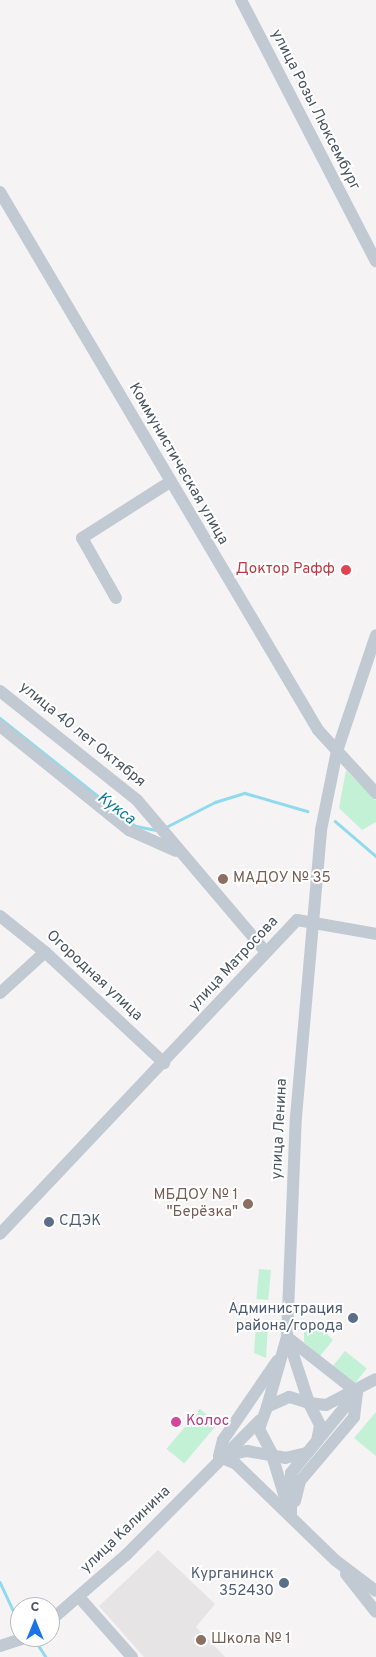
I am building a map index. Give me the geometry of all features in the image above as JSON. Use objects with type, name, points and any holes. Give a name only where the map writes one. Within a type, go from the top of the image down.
[{"type":"street","name":"улица Розы Люксембург","points":[[241,0],[376,261]]},
{"type":"street","name":"Коммунистическая улица","points":[[0,192],[318,730],[376,793]]},
{"type":"street","points":[[116,598],[82,538],[170,482]]},
{"type":"street","points":[[376,635],[337,751],[321,830],[312,923],[376,934]]},
{"type":"street","name":"улица 40 лет Октября","points":[[0,690],[137,800],[158,829],[266,952]]},
{"type":"street","name":"улица 40 лет Октября","points":[[0,726],[129,830],[180,852]]},
{"type":"street","name":"Огородная улица","points":[[0,916],[46,952],[164,1063]]},
{"type":"street","name":"улица Матросова","points":[[0,1234],[164,1063],[297,920],[312,923]]},
{"type":"street","name":"улица Ленина","points":[[267,1407],[287,1337],[296,1117],[312,923]]},
{"type":"street","points":[[0,993],[46,952]]},
{"type":"street","points":[[287,1337],[358,1392]]},
{"type":"street","name":"улица Ленина","points":[[287,1337],[308,1403]]},
{"type":"street","name":"улица Калинина","points":[[219,1457],[223,1440],[284,1351]]},
{"type":"street","points":[[291,1515],[271,1452],[261,1438],[260,1420],[267,1407],[289,1397],[308,1403],[326,1405],[358,1392],[376,1379]]},
{"type":"street","points":[[291,1515],[291,1473],[358,1392]]},
{"type":"street","points":[[291,1515],[300,1481],[354,1417],[358,1392]]},
{"type":"street","points":[[219,1457],[247,1451],[271,1452],[293,1458],[312,1448],[320,1425],[308,1403]]},
{"type":"street","name":"улица Калинина","points":[[60,1613],[126,1555],[219,1457],[260,1420]]},
{"type":"street","points":[[219,1457],[235,1463],[291,1515],[335,1560],[376,1612]]},
{"type":"street","points":[[335,1560],[376,1591]]},
{"type":"street","points":[[79,1597],[132,1657]]},
{"type":"shaded area","points":[[158,1550],[215,1604],[196,1627],[225,1657],[144,1657],[99,1606]]},
{"type":"green space","points":[[346,770],[376,801],[376,822],[362,830],[339,808]]},
{"type":"green space","points":[[259,1269],[271,1270],[268,1300],[256,1299]]},
{"type":"green space","points":[[256,1324],[268,1325],[266,1358],[254,1353]]},
{"type":"green space","points":[[316,1324],[333,1340],[320,1356],[304,1342],[304,1325]]},
{"type":"green space","points":[[345,1351],[367,1369],[354,1384],[332,1367]]},
{"type":"green space","points":[[200,1409],[218,1424],[184,1464],[167,1449]]},
{"type":"green space","points":[[376,1412],[376,1456],[354,1438]]},
{"type":"waterway","name":"Кукса","points":[[0,718],[136,826],[156,830]]},
{"type":"waterway","name":"Кукса","points":[[166,827],[215,802],[245,793],[307,811]]},
{"type":"waterway","name":"Кукса","points":[[335,821],[376,856]]},
{"type":"waterway","name":"Кукса","points":[[0,1582],[10,1604]]},
{"type":"waterway","name":"Кукса","points":[[40,1647],[46,1657]]},
{"type":"place","name":"Доктор Рафф","points":[[346,570]]},
{"type":"place","name":"МАДОУ № 35","points":[[223,879]]},
{"type":"place","name":"МБДОУ № 1 \"Берёзка\"","points":[[248,1204]]},
{"type":"place","name":"СДЭК","points":[[49,1222]]},
{"type":"place","name":"Администрация района/города","points":[[353,1318]]},
{"type":"place","name":"Колос","points":[[176,1422]]},
{"type":"place","name":"Курганинск 352430","points":[[284,1583]]},
{"type":"place","name":"Школа № 1","points":[[201,1640]]}]
